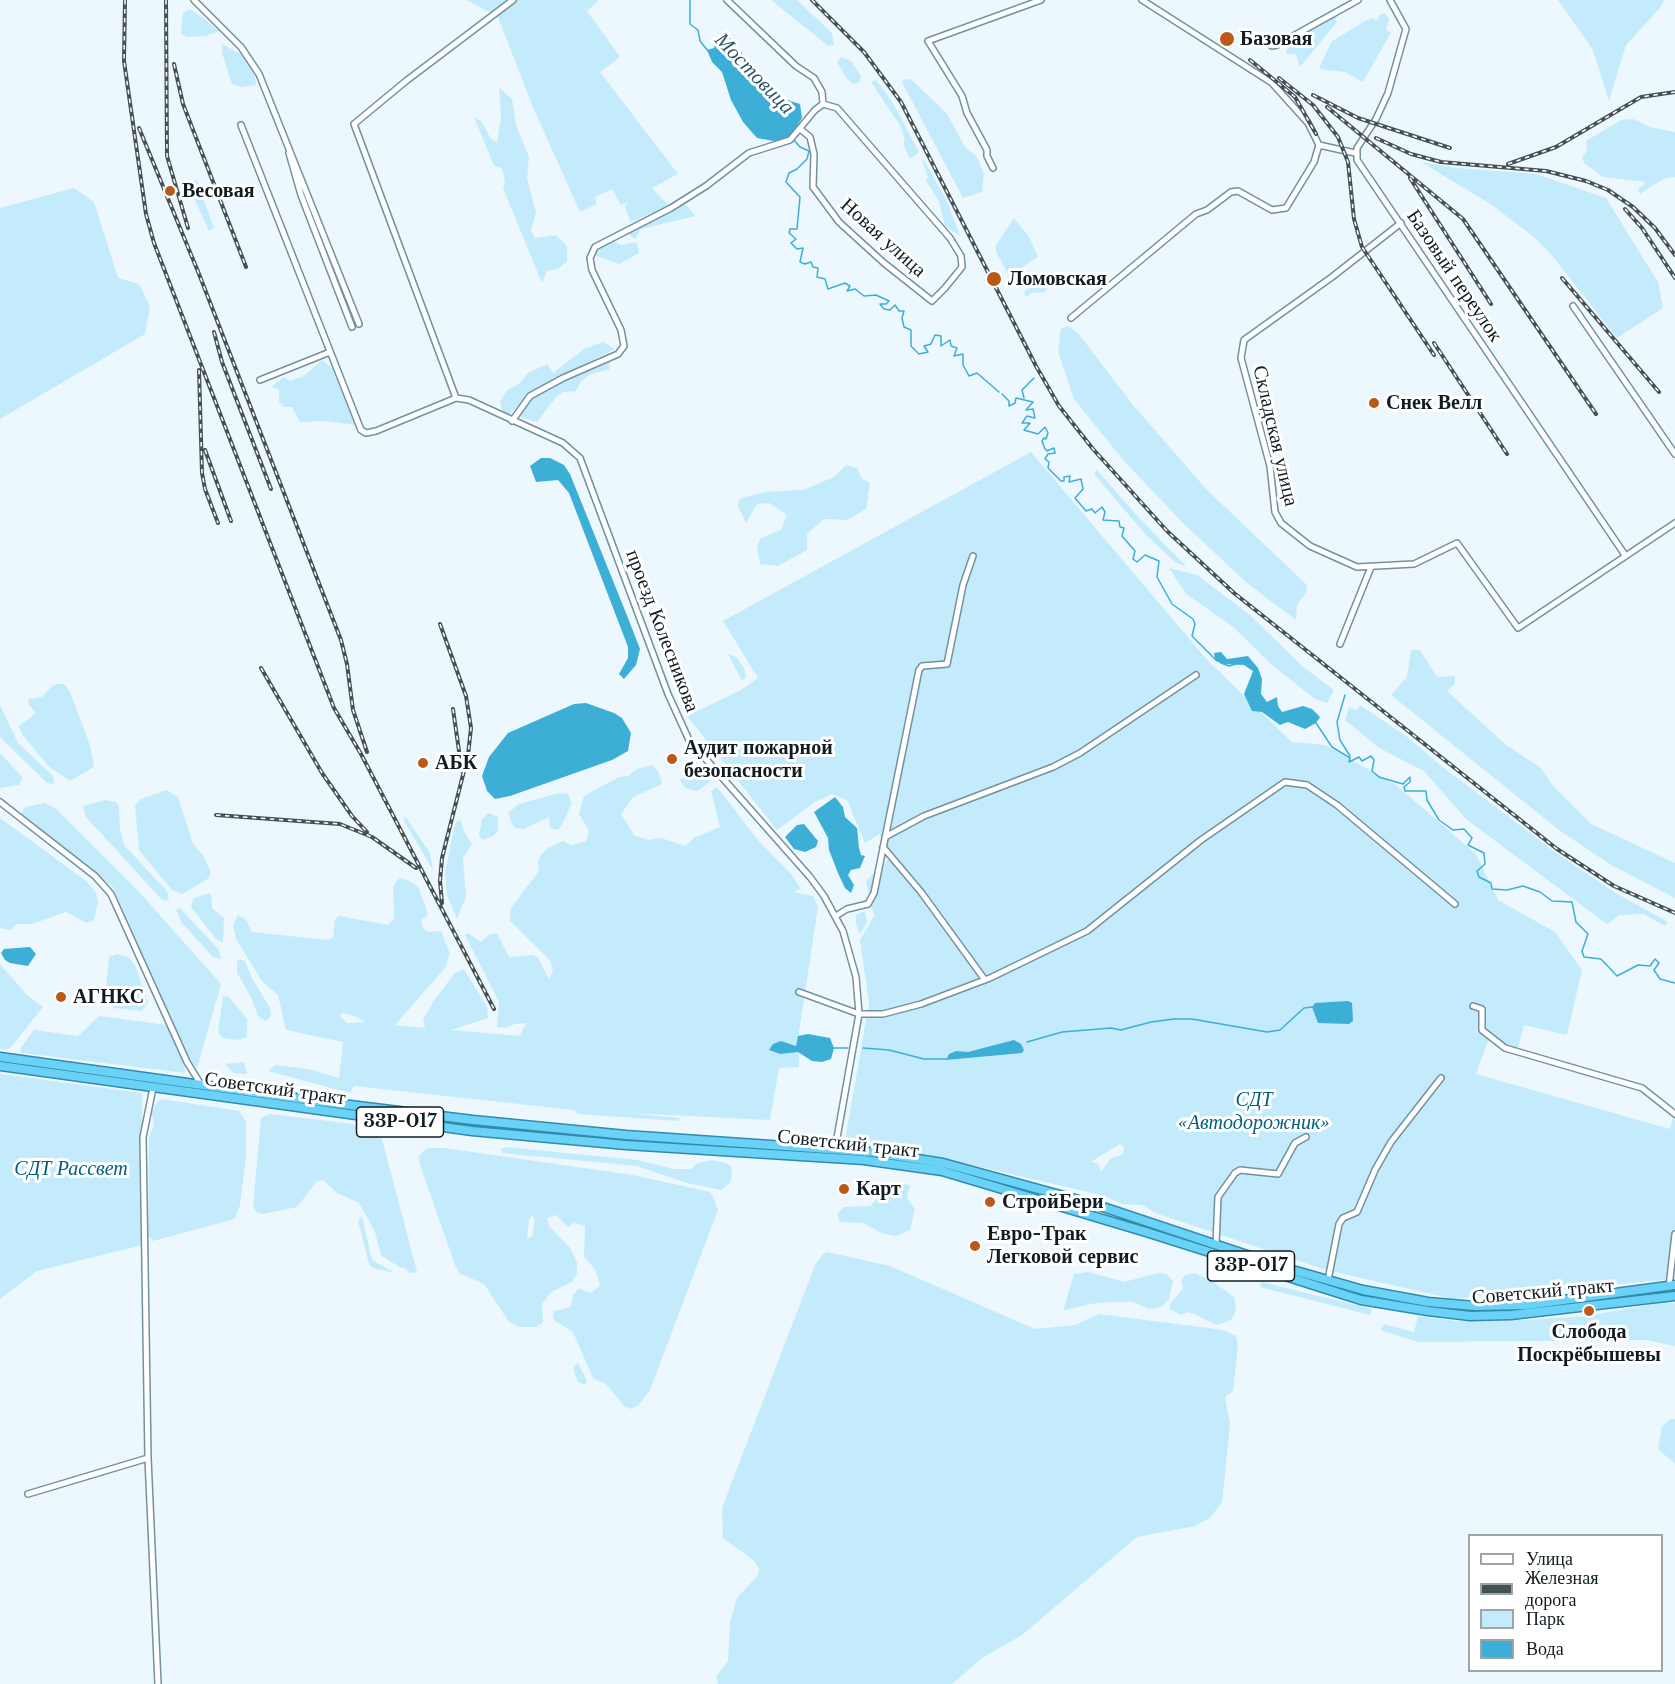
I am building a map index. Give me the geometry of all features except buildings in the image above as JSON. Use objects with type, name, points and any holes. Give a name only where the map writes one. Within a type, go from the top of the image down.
[{"type":"highway","name":"Советский тракт","points":[[0,1057],[472,1120],[834,1153],[883,1161],[974,1179],[1361,1300],[1470,1316],[1511,1315],[1675,1296]]},
{"type":"highway","name":"Советский тракт","points":[[0,1066],[471,1131],[626,1145],[834,1153],[872,1152],[960,1166],[1097,1205],[1328,1280],[1428,1302],[1475,1306],[1526,1305],[1672,1286]]},
{"type":"street","points":[[194,0],[249,56],[262,80],[359,324]]},
{"type":"street","points":[[241,125],[358,425],[366,433],[456,398],[354,124],[406,81],[513,0]]},
{"type":"street","points":[[512,421],[530,396],[618,354],[624,346],[621,330],[592,270],[590,258],[595,247],[630,227],[671,208],[706,186],[749,153],[760,148],[783,144],[823,104],[822,92],[814,78],[796,66],[727,0]]},
{"type":"street","points":[[993,168],[987,156],[987,150],[967,114],[962,96],[928,41],[1041,0]]},
{"type":"street","points":[[1071,318],[1196,214],[1207,210],[1231,192],[1238,191],[1272,210],[1286,208],[1314,162],[1319,145],[1308,123],[1272,83],[1142,0]]},
{"type":"street","points":[[1259,37],[1272,46],[1276,45],[1358,0]]},
{"type":"street","points":[[1319,145],[1355,153],[1382,107],[1401,52],[1406,29],[1399,12],[1390,0]]},
{"type":"street","name":"Новая улица","points":[[800,129],[810,137],[814,154],[813,187],[828,209],[884,263],[932,301],[962,267],[961,256],[950,238],[832,105],[823,104]]},
{"type":"street","points":[[284,134],[296,183],[352,327]]},
{"type":"street","name":"Базовый переулок","points":[[1355,153],[1362,169],[1401,223],[1625,555]]},
{"type":"street","name":"Складская улица","points":[[1401,223],[1340,271],[1244,340],[1241,349],[1270,466],[1275,512],[1281,524],[1310,546],[1357,567],[1414,564],[1457,543],[1518,628],[1625,555]]},
{"type":"street","points":[[1573,306],[1675,454]]},
{"type":"street","points":[[260,380],[330,352]]},
{"type":"street","name":"проезд Колесникова","points":[[456,398],[469,400],[563,443],[580,458],[668,694],[689,740],[810,877],[836,916],[853,965],[860,1014],[834,1153]]},
{"type":"street","points":[[1625,555],[1675,523]]},
{"type":"street","points":[[836,916],[847,909],[868,904],[874,893],[919,670],[922,666],[947,664],[965,577],[973,556]]},
{"type":"street","points":[[1340,644],[1371,567]]},
{"type":"street","points":[[885,837],[924,816],[1050,768],[1080,753],[1196,675]]},
{"type":"street","points":[[800,992],[860,1014],[884,1014],[985,980],[1092,927],[1201,840],[1282,784],[1293,781],[1307,785],[1329,800],[1455,904]]},
{"type":"street","points":[[1,805],[95,876],[111,894],[187,1062],[200,1083]]},
{"type":"street","points":[[883,847],[921,892],[985,980]]},
{"type":"street","points":[[1473,1006],[1482,1009],[1482,1030],[1505,1048],[1642,1088],[1675,1114]]},
{"type":"street","points":[[1328,1280],[1339,1224],[1343,1218],[1357,1212],[1391,1142],[1441,1077]]},
{"type":"street","points":[[153,1088],[143,1137],[147,1458],[158,1684]]},
{"type":"street","points":[[1216,1244],[1218,1197],[1235,1173],[1240,1170],[1274,1176],[1278,1174],[1295,1143],[1306,1137]]},
{"type":"street","points":[[1672,1286],[1675,1234]]},
{"type":"street","points":[[28,1494],[147,1458]]},
{"type":"green space","points":[[467,0],[599,0],[587,11],[620,57],[600,72],[678,174],[652,188],[669,206],[631,222],[625,207],[628,202],[621,205],[612,189],[595,197],[597,204],[580,212],[532,105],[498,17]]},
{"type":"green space","points":[[771,0],[797,0],[832,33],[834,46],[827,45]]},
{"type":"green space","points":[[1558,0],[1664,0],[1659,9],[1626,45],[1609,101],[1593,50]]},
{"type":"green space","points":[[190,9],[219,31],[206,36],[187,37],[181,34],[183,13]]},
{"type":"green space","points":[[1385,13],[1389,19],[1386,31],[1391,32],[1363,82],[1345,72],[1319,69],[1331,42],[1365,21],[1373,18],[1376,21],[1380,15]]},
{"type":"green space","points":[[1335,17],[1337,22],[1300,67],[1296,54],[1286,54],[1289,40]]},
{"type":"green space","points":[[222,44],[246,57],[255,76],[256,85],[241,87],[232,84],[222,53]]},
{"type":"green space","points":[[841,57],[851,61],[856,68],[861,77],[859,83],[853,84],[847,79],[837,62]]},
{"type":"green space","points":[[905,79],[912,80],[947,114],[965,147],[977,157],[984,174],[982,192],[963,198],[902,82]]},
{"type":"green space","points":[[876,80],[893,103],[919,152],[910,159],[903,144],[905,140],[901,127],[871,82]]},
{"type":"green space","points":[[499,88],[512,99],[516,125],[529,157],[527,179],[536,213],[531,230],[535,238],[556,235],[567,246],[567,262],[557,269],[547,271],[542,283],[503,188],[505,182],[502,168],[494,166],[474,117],[481,121],[491,139],[497,143],[501,116]]},
{"type":"green space","points":[[1633,119],[1650,127],[1675,132],[1675,177],[1663,179],[1640,194],[1638,189],[1646,182],[1603,177],[1584,163],[1582,157],[1587,151],[1586,141],[1621,120]]},
{"type":"green space","points":[[924,160],[948,203],[960,236],[945,226],[939,201],[926,181],[928,177],[922,161]]},
{"type":"green space","points":[[1421,162],[1457,168],[1536,174],[1606,198],[1658,282],[1663,308],[1617,338],[1550,253],[1535,238],[1492,205]]},
{"type":"green space","points":[[197,180],[214,228],[209,231],[187,183]]},
{"type":"green space","points":[[74,188],[94,202],[118,278],[139,284],[150,306],[145,334],[0,419],[0,208]]},
{"type":"green space","points":[[685,204],[696,216],[641,229],[635,239],[627,233]]},
{"type":"green space","points":[[1014,218],[1029,237],[1038,257],[1009,276],[996,252],[996,245]]},
{"type":"green space","points":[[613,241],[621,245],[637,242],[639,253],[619,264],[594,255],[604,244]]},
{"type":"green space","points":[[1045,276],[1051,281],[1045,292],[1031,293],[1026,297],[1024,293],[1026,290],[1042,281]]},
{"type":"green space","points":[[1068,326],[1078,333],[1133,405],[1207,490],[1307,585],[1306,593],[1297,605],[1296,620],[1248,584],[1182,522],[1124,461],[1074,399],[1058,352],[1061,329]]},
{"type":"green space","points":[[603,342],[615,349],[547,383],[528,395],[509,415],[503,412],[500,402],[507,390],[519,384],[528,373],[547,364],[553,373],[584,349]]},
{"type":"green space","points":[[322,360],[332,368],[355,425],[326,421],[300,422],[292,407],[284,407],[279,402],[279,390],[271,387],[284,377],[290,381],[304,376]]},
{"type":"green space","points":[[609,361],[610,369],[591,374],[581,381],[576,391],[563,392],[556,397],[537,422],[516,416],[533,398],[573,376]]},
{"type":"green space","name":"СДТ «Автодорожник»","points":[[1031,452],[1208,661],[1292,742],[1325,745],[1396,785],[1476,854],[1498,900],[1555,932],[1582,970],[1567,1035],[1524,1025],[1518,1048],[1488,1041],[1476,1074],[1670,1129],[1675,1110],[1675,1279],[1453,1299],[1326,1270],[1155,1213],[1142,1205],[1122,1204],[1105,1196],[942,1158],[844,1146],[869,1003],[860,940],[874,916],[866,881],[889,859],[880,834],[865,843],[847,800],[832,794],[815,802],[777,830],[687,716],[741,690],[758,678],[723,621]],"holes":[[[1120,1144],[1124,1147],[1123,1154],[1110,1159],[1101,1172],[1099,1164],[1091,1162]]]},
{"type":"green space","points":[[846,465],[857,468],[862,479],[870,483],[866,509],[847,520],[824,519],[807,534],[807,550],[778,566],[760,564],[757,545],[761,538],[781,530],[787,515],[769,503],[757,504],[746,523],[738,506],[739,499],[765,492],[803,490],[834,477]]},
{"type":"green space","points":[[1097,470],[1140,519],[1187,567],[1175,562],[1145,534],[1094,474]]},
{"type":"green space","points":[[1169,568],[1197,575],[1250,615],[1302,666],[1334,690],[1327,703],[1315,699],[1272,665],[1232,626],[1186,594]]},
{"type":"green space","points":[[1411,650],[1420,650],[1437,677],[1455,676],[1455,684],[1447,691],[1506,745],[1541,768],[1553,786],[1591,824],[1675,863],[1675,898],[1611,865],[1559,830],[1391,695],[1407,677]]},
{"type":"green space","points":[[728,654],[736,657],[744,668],[746,677],[742,681]]},
{"type":"green space","points":[[64,684],[70,692],[90,745],[94,767],[70,781],[48,766],[22,734],[19,726],[36,713],[29,705],[28,699],[42,697],[52,686]]},
{"type":"green space","points":[[0,705],[18,743],[53,776],[54,784],[47,783],[0,737]]},
{"type":"green space","points":[[1360,705],[1406,736],[1444,768],[1555,852],[1614,892],[1668,922],[1665,926],[1643,914],[1620,915],[1607,924],[1467,820],[1424,771],[1379,748],[1345,720],[1349,708],[1357,710]]},
{"type":"green space","points":[[0,753],[23,778],[19,785],[0,788]]},
{"type":"green space","points":[[652,765],[658,771],[662,782],[633,797],[621,814],[634,835],[648,840],[661,838],[685,846],[694,838],[720,827],[711,791],[717,787],[758,840],[791,874],[801,889],[793,892],[813,896],[818,907],[799,1032],[799,1067],[779,1068],[770,1120],[627,1113],[680,1118],[678,1121],[578,1114],[574,1110],[354,1086],[350,1093],[268,1071],[275,1065],[308,1069],[339,1078],[343,1042],[286,1030],[278,995],[262,981],[236,939],[233,925],[238,915],[246,920],[252,932],[327,940],[333,938],[335,920],[339,916],[388,925],[394,919],[393,888],[400,878],[409,881],[418,887],[426,907],[428,915],[421,920],[423,928],[428,932],[441,931],[450,954],[445,968],[395,1025],[425,1028],[423,1020],[433,1002],[454,974],[464,969],[487,1007],[488,1018],[451,1030],[520,1036],[526,1023],[505,1028],[497,1027],[499,1002],[465,935],[468,933],[481,942],[490,934],[497,933],[509,957],[533,955],[538,958],[549,979],[553,971],[550,960],[510,921],[511,908],[539,871],[538,863],[541,855],[548,848],[563,841],[571,845],[586,841],[589,830],[579,814],[584,796],[619,777],[628,776],[637,769]],"holes":[[[342,1013],[366,1022],[347,1023],[340,1016]]]},
{"type":"green space","points":[[696,767],[705,771],[710,782],[697,791],[685,788],[680,780],[688,771]]},
{"type":"green space","points":[[166,790],[178,797],[193,844],[203,855],[211,872],[209,878],[182,894],[172,890],[139,850],[135,806],[141,799]]},
{"type":"green space","points":[[559,793],[568,794],[572,803],[561,827],[556,830],[550,828],[549,817],[524,829],[515,828],[508,813],[519,804]]},
{"type":"green space","points":[[105,800],[116,802],[119,806],[120,829],[124,845],[167,891],[169,900],[162,900],[86,817],[83,806]]},
{"type":"green space","points":[[45,803],[55,808],[141,894],[221,984],[197,1068],[190,1062],[113,887],[21,813],[26,807]]},
{"type":"green space","points":[[488,813],[498,817],[498,831],[493,836],[482,840],[479,835],[482,819]]},
{"type":"green space","points":[[405,816],[430,853],[433,870],[404,821]]},
{"type":"green space","points":[[0,818],[85,880],[95,891],[98,901],[94,920],[86,923],[66,912],[32,924],[17,924],[10,930],[0,928]]},
{"type":"green space","points":[[461,820],[463,830],[472,844],[463,858],[466,897],[457,919],[447,895],[445,873],[454,828],[457,821]]},
{"type":"green space","points":[[211,894],[212,908],[224,918],[223,943],[216,939],[191,907],[193,899]]},
{"type":"green space","points":[[180,908],[219,950],[221,959],[213,957],[181,922],[176,910]]},
{"type":"green space","points":[[865,911],[867,922],[860,934],[856,925],[856,915]]},
{"type":"green space","points":[[117,954],[128,957],[135,965],[148,1002],[142,1011],[114,1008],[105,999],[109,957]]},
{"type":"green space","points":[[240,959],[245,961],[252,978],[270,1008],[271,1016],[266,1021],[258,1016],[251,997],[237,973],[237,961]]},
{"type":"green space","points":[[0,964],[26,994],[43,1007],[11,1047],[5,1050],[0,1049]]},
{"type":"green space","points":[[223,996],[229,997],[247,1019],[247,1037],[239,1040],[222,1038],[218,1032]]},
{"type":"green space","points":[[99,1016],[167,1025],[184,1060],[185,1073],[22,1053],[20,1049],[34,1030],[78,1036]]},
{"type":"green space","points":[[244,1062],[247,1074],[233,1073],[225,1064]]},
{"type":"green space","name":"СДТ Рассвет","points":[[0,1074],[142,1093],[142,1245],[37,1271],[0,1299]]},
{"type":"green space","points":[[162,1099],[239,1111],[246,1122],[246,1157],[240,1205],[235,1219],[153,1241],[148,1235],[149,1136],[154,1126],[152,1112],[156,1103]]},
{"type":"green space","points":[[271,1114],[353,1124],[382,1139],[417,1272],[410,1273],[381,1255],[375,1232],[359,1203],[337,1193],[323,1180],[317,1181],[297,1207],[263,1214],[257,1213],[253,1206],[261,1118]]},
{"type":"green space","points":[[505,1147],[637,1160],[674,1169],[691,1169],[698,1163],[712,1160],[726,1163],[731,1167],[732,1175],[730,1183],[721,1190],[687,1183],[637,1166],[502,1153],[501,1149]]},
{"type":"green space","points":[[427,1148],[444,1148],[633,1175],[710,1192],[718,1210],[650,1390],[639,1405],[630,1409],[624,1406],[607,1385],[593,1378],[573,1332],[555,1321],[553,1317],[554,1311],[571,1307],[573,1295],[579,1288],[591,1293],[600,1286],[596,1271],[584,1256],[585,1226],[574,1223],[568,1227],[556,1215],[547,1218],[549,1226],[571,1249],[577,1263],[577,1274],[572,1282],[551,1292],[542,1304],[543,1322],[536,1327],[519,1327],[509,1322],[484,1284],[459,1273],[420,1165],[419,1156]],"holes":[[[532,1216],[535,1220],[532,1236],[527,1239],[529,1219]]]},
{"type":"green space","points":[[892,1184],[910,1185],[907,1198],[915,1209],[910,1230],[896,1236],[884,1234],[863,1223],[840,1222],[837,1214],[844,1207],[870,1206]]},
{"type":"green space","points":[[362,1216],[372,1260],[395,1273],[373,1268],[369,1264],[358,1221]]},
{"type":"green space","points":[[828,1252],[890,1266],[1035,1329],[1075,1325],[1099,1314],[1223,1330],[1236,1336],[1238,1345],[1233,1391],[1225,1397],[1230,1424],[1222,1502],[1210,1518],[1195,1526],[1137,1537],[1022,1635],[982,1658],[952,1684],[718,1684],[716,1676],[728,1661],[730,1622],[737,1598],[758,1575],[759,1569],[753,1560],[723,1538],[722,1508],[815,1265],[823,1254]]},
{"type":"green space","points":[[1089,1272],[1124,1282],[1158,1273],[1167,1274],[1173,1281],[1169,1299],[1162,1307],[1149,1309],[1133,1302],[1113,1302],[1089,1304],[1063,1311],[1074,1274]]},
{"type":"green space","points":[[1195,1273],[1212,1281],[1234,1297],[1236,1311],[1231,1320],[1217,1325],[1194,1314],[1187,1312],[1181,1315],[1170,1309],[1170,1304],[1183,1289],[1181,1281],[1185,1275]]},
{"type":"green space","points":[[1262,1282],[1372,1309],[1370,1315],[1260,1287]]},
{"type":"green space","points":[[1666,1302],[1675,1304],[1675,1346],[1646,1340],[1418,1342],[1380,1330],[1384,1324],[1414,1332],[1418,1316],[1456,1321],[1526,1320],[1586,1316]]},
{"type":"green space","points":[[578,1363],[587,1381],[585,1385],[578,1382],[574,1372],[574,1366]]},
{"type":"green space","points":[[1670,1419],[1675,1419],[1675,1464],[1658,1449],[1662,1427]]},
{"type":"water","points":[[726,33],[773,92],[800,104],[802,118],[791,135],[779,142],[757,138],[743,122],[731,100],[722,72],[712,62],[707,50],[714,48],[717,37]]},
{"type":"water","points":[[541,458],[550,458],[564,465],[570,474],[640,649],[636,665],[624,679],[619,674],[628,658],[628,647],[569,493],[558,480],[536,482],[530,466]]},
{"type":"water","points":[[1221,652],[1227,659],[1248,656],[1258,668],[1262,679],[1261,694],[1267,702],[1277,697],[1278,706],[1282,712],[1303,706],[1312,709],[1320,717],[1316,723],[1305,729],[1288,722],[1280,725],[1262,712],[1252,711],[1244,694],[1253,671],[1244,665],[1222,664],[1215,660],[1214,653]]},
{"type":"water","points":[[586,703],[622,718],[631,733],[628,751],[612,760],[510,796],[495,799],[487,791],[482,776],[489,757],[508,733],[574,704]]},
{"type":"water","points":[[835,797],[843,807],[845,817],[857,828],[861,855],[865,856],[860,868],[851,870],[848,875],[854,885],[851,893],[845,888],[838,873],[829,850],[828,838],[814,812]]},
{"type":"water","points":[[804,824],[818,841],[816,847],[805,852],[794,849],[785,837],[797,825]]},
{"type":"water","points":[[30,947],[36,954],[28,966],[10,963],[1,953],[4,949]]},
{"type":"water","points":[[1348,1001],[1352,1003],[1353,1021],[1349,1024],[1318,1023],[1312,1007],[1315,1003]]},
{"type":"water","points":[[808,1034],[830,1038],[834,1048],[831,1059],[822,1062],[812,1061],[798,1052],[780,1054],[769,1050],[773,1044],[781,1041],[796,1046],[798,1036]]},
{"type":"water","points":[[1014,1040],[1021,1044],[1024,1050],[1022,1053],[946,1060],[949,1054],[956,1051],[968,1052]]},
{"type":"waterway","name":"Мостовица","points":[[690,0],[690,24],[698,30],[700,41],[708,51]]},
{"type":"waterway","name":"Мостовица","points":[[794,140],[800,147],[809,151],[807,159],[789,173],[786,182],[800,197],[797,229],[790,229],[789,233],[796,239],[791,243],[797,249],[803,248],[800,262],[805,264],[811,262],[813,267],[818,268],[817,277],[825,279],[828,289],[845,283],[850,286],[847,291],[855,289],[864,296],[876,295],[889,301],[886,304],[880,304],[884,309],[890,310],[895,305],[899,311],[904,311],[902,318],[904,327],[911,330],[911,346],[919,354],[928,352],[924,346],[931,344],[935,335],[941,336],[941,346],[950,340],[951,346],[957,348],[954,356],[963,354],[963,365],[969,376],[977,373],[999,392]]},
{"type":"waterway","points":[[1024,398],[1022,390],[1034,378]]},
{"type":"waterway","name":"Мостовица","points":[[1002,394],[1009,401],[1009,406],[1015,403],[1016,398],[1033,402],[1026,410],[1033,409],[1035,418],[1027,416],[1022,423],[1030,423],[1024,430],[1038,434],[1045,427],[1048,433],[1046,439],[1042,441],[1045,449],[1047,451],[1054,448],[1055,453],[1048,454],[1045,459],[1049,462],[1048,468],[1061,481],[1064,481],[1064,477],[1070,476],[1069,482],[1081,479],[1083,489],[1075,498],[1086,511],[1092,509],[1095,513],[1102,507],[1105,512],[1103,520],[1119,521],[1120,527],[1124,528],[1122,536],[1135,551],[1133,559],[1137,562],[1145,555],[1159,561],[1157,577],[1172,604],[1193,619],[1195,624],[1192,636],[1217,661]]},
{"type":"waterway","name":"Мостовица","points":[[1221,663],[1229,666],[1239,663]]},
{"type":"waterway","points":[[1345,695],[1337,722],[1340,740],[1350,756]]},
{"type":"waterway","name":"Мостовица","points":[[1316,723],[1332,747],[1350,758],[1349,762],[1359,757],[1362,761],[1371,756],[1374,760],[1372,771],[1379,777],[1403,784],[1410,777],[1410,782],[1404,787],[1405,791],[1426,791],[1427,800],[1439,820],[1453,830],[1464,829],[1472,838],[1468,845],[1484,853],[1485,864],[1477,871],[1479,877],[1491,883],[1492,889],[1507,890],[1523,886],[1540,892],[1552,901],[1572,902],[1576,922],[1588,934],[1582,951],[1584,957],[1601,959],[1617,976],[1638,965],[1650,966],[1655,959],[1659,963],[1654,970],[1660,979],[1675,983]]},
{"type":"waterway","points":[[1027,1042],[1062,1032],[1111,1028],[1121,1030],[1174,1019],[1192,1019],[1267,1032],[1280,1030],[1304,1008],[1312,1007]]},
{"type":"waterway","points":[[834,1048],[848,1048]]},
{"type":"waterway","points":[[863,1048],[889,1050],[924,1059],[947,1059]]},
{"type":"railway","points":[[125,0],[124,61],[146,214],[154,243],[334,708],[361,754],[494,1009]]},
{"type":"railway","points":[[166,0],[167,156],[188,228]]},
{"type":"railway","points":[[812,0],[864,52],[901,102],[1036,366],[1059,406],[1093,449],[1167,531],[1234,593],[1557,849],[1614,886],[1675,913]]},
{"type":"railway","points":[[1250,60],[1295,97],[1316,134]]},
{"type":"railway","points":[[174,64],[183,104],[246,267]]},
{"type":"railway","points":[[1279,78],[1313,105],[1338,137],[1348,162],[1354,219],[1362,247],[1434,355]]},
{"type":"railway","points":[[1508,164],[1556,147],[1641,97],[1675,92]]},
{"type":"railway","points":[[1313,95],[1358,118],[1450,148]]},
{"type":"railway","points":[[1327,107],[1463,219],[1596,414]]},
{"type":"railway","points":[[139,128],[199,274],[341,640],[347,664],[353,710],[367,752]]},
{"type":"railway","points":[[1376,138],[1411,154],[1441,162],[1546,171],[1586,181],[1608,190],[1633,207],[1655,228],[1675,255]]},
{"type":"railway","points":[[1410,178],[1491,304]]},
{"type":"railway","points":[[1625,209],[1642,228],[1675,278]]},
{"type":"railway","points":[[1562,278],[1659,392]]},
{"type":"railway","points":[[214,332],[222,362],[271,489]]},
{"type":"railway","points":[[1434,343],[1507,454]]},
{"type":"railway","points":[[199,370],[202,473],[205,489],[218,523]]},
{"type":"railway","points":[[205,450],[231,521]]},
{"type":"railway","points":[[440,624],[466,696],[471,728],[468,755],[442,858],[440,881],[442,903]]},
{"type":"railway","points":[[261,668],[322,773],[352,816],[367,832]]},
{"type":"railway","points":[[453,709],[461,765]]},
{"type":"railway","points":[[216,815],[340,824],[372,837],[416,868]]},
{"type":"place","name":"Базовая","points":[[1227,39]]},
{"type":"place","name":"Весовая","points":[[170,191]]},
{"type":"place","name":"Ломовская","points":[[994,279]]},
{"type":"place","name":"Снек Велл","points":[[1374,403]]},
{"type":"place","name":"Аудит пожарной безопасности","points":[[672,759]]},
{"type":"place","name":"АБК","points":[[423,763]]},
{"type":"place","name":"АГНКС","points":[[61,997]]},
{"type":"place","name":"Карт","points":[[844,1189]]},
{"type":"place","name":"СтройБери","points":[[990,1202]]},
{"type":"place","name":"Евро-Трак Легковой сервис","points":[[975,1246]]},
{"type":"place","name":"Слобода Поскрёбышевы","points":[[1589,1311]]}]
